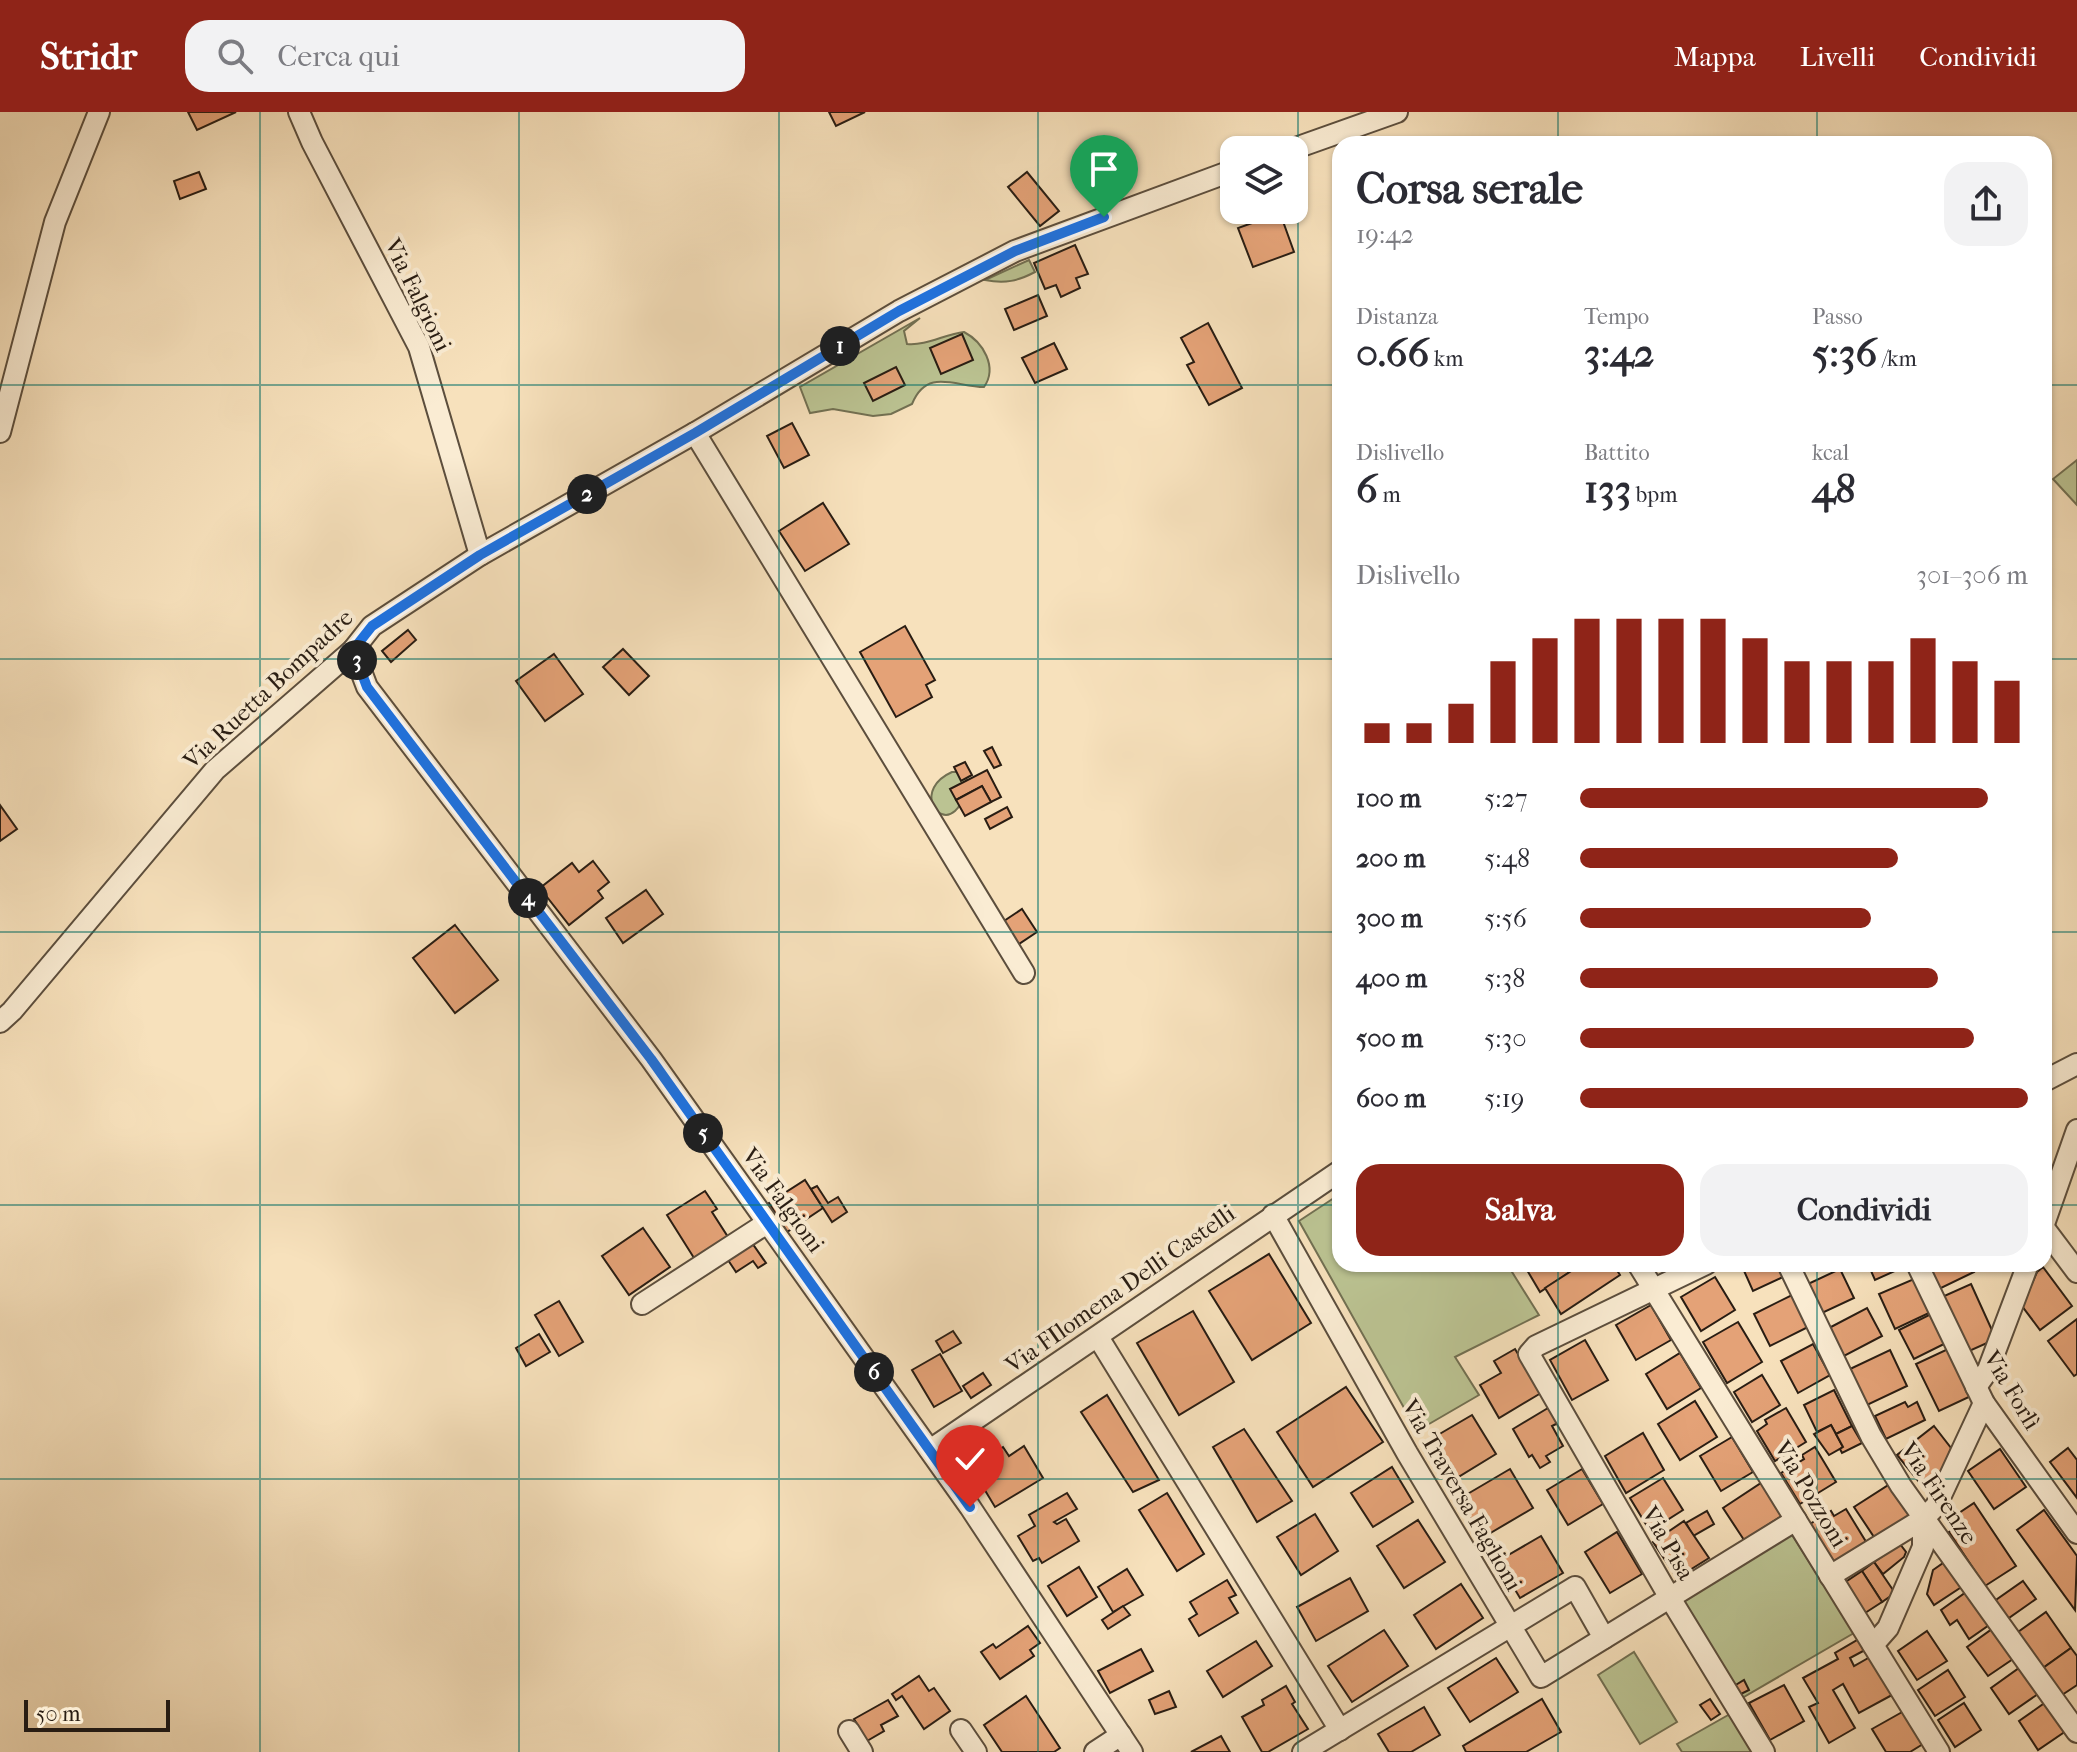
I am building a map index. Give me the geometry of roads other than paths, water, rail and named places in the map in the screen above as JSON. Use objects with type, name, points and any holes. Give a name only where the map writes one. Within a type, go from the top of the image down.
[{"type":"street","points":[[0,432],[55,222],[99,112]]},
{"type":"street","name":"Via Falgioni","points":[[299,112],[419,347],[480,555]]},
{"type":"street","points":[[1308,144],[1397,112]]},
{"type":"street","name":"Via Ruetta Bompadre","points":[[0,1022],[215,770],[353,650],[372,626],[480,555],[695,433],[899,311],[1015,251],[1220,175]]},
{"type":"street","points":[[695,433],[1024,973]]},
{"type":"street","name":"Via Falgioni","points":[[353,650],[367,687],[651,1059],[930,1450],[1127,1744]]},
{"type":"street","points":[[2052,1077],[2077,1064]]},
{"type":"street","points":[[2052,1203],[2077,1130]]},
{"type":"street","name":"Via FIlomena Delli Castelli","points":[[930,1450],[1332,1176]]},
{"type":"street","name":"Via Traversa Faglioni","points":[[1273,1215],[1510,1628],[1303,1752]]},
{"type":"street","points":[[642,1304],[767,1223]]},
{"type":"street","points":[[2052,1237],[2077,1272]]},
{"type":"street","name":"Via Pozzoni","points":[[1644,1272],[1939,1752]]},
{"type":"street","points":[[1655,1288],[1689,1272]]},
{"type":"street","name":"Via Firenze","points":[[1792,1272],[1871,1436],[1923,1519],[2077,1732]]},
{"type":"street","name":"Via Forlì","points":[[1921,1272],[1980,1395],[2077,1533]]},
{"type":"street","points":[[1830,1576],[1923,1519],[1936,1506],[2025,1272]]},
{"type":"street","name":"Via Pisa","points":[[1655,1288],[1536,1346],[1529,1354],[1670,1598],[1764,1752]]},
{"type":"street","points":[[1098,1337],[1340,1730]]},
{"type":"street","points":[[1873,1645],[1888,1628],[1923,1547],[1923,1519]]},
{"type":"street","points":[[1604,1638],[1575,1587],[1510,1628],[1541,1677],[1796,1520]]},
{"type":"street","points":[[961,1730],[976,1752]]},
{"type":"street","points":[[849,1731],[862,1752]]},
{"type":"street","points":[[1095,1752],[1127,1744]]}]
